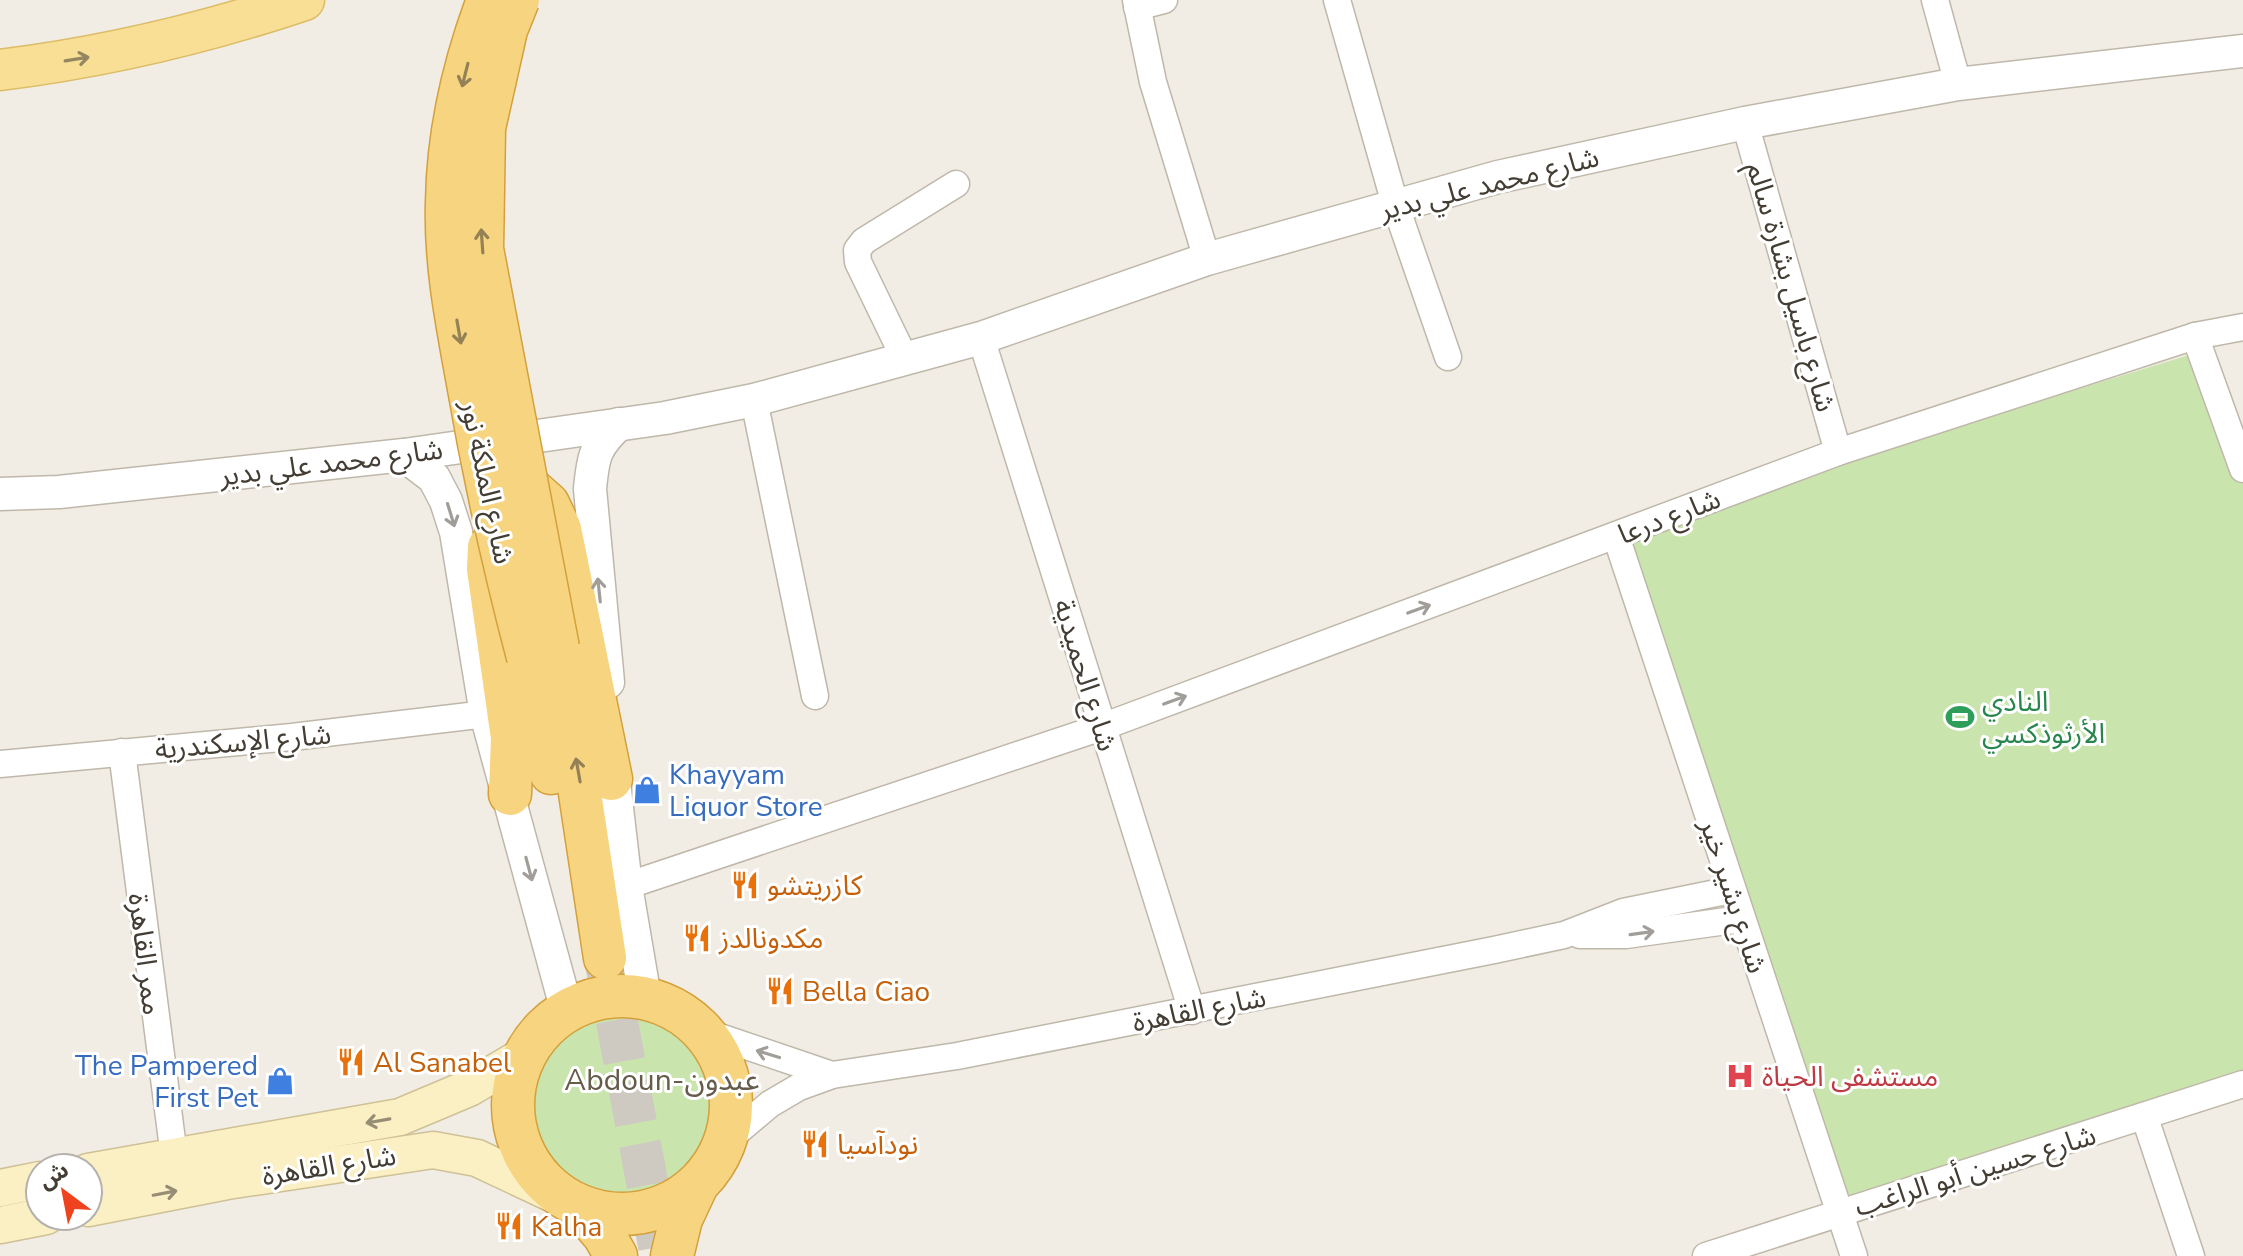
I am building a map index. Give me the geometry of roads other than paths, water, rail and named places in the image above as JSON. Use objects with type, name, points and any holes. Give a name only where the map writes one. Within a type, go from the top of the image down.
[{"type":"highway","name":"شارع الملكة نور","points":[[488,0],[457,109],[447,202],[454,308],[492,518],[543,652]]},
{"type":"highway","name":"شارع الملكة نور","points":[[518,0],[491,89],[480,186],[482,249],[530,488],[557,804],[593,960]]},
{"type":"highway","points":[[530,488],[555,515],[611,779]]},
{"type":"highway","points":[[492,518],[488,569],[499,726],[510,794]]},
{"type":"highway","points":[[616,1256],[604,1235],[538,1176],[521,1149],[516,1128],[514,1086],[525,1055],[550,1023],[592,1000],[618,996],[645,998],[678,1010],[705,1032],[721,1056],[730,1084],[732,1113],[726,1141],[714,1166],[696,1187],[681,1219],[672,1256]]},
{"type":"highway","points":[[570,1202],[609,1214],[640,1214],[670,1204],[696,1187]]},
{"type":"main road","points":[[0,70],[124,52],[194,36],[304,0]]},
{"type":"main road","name":"شارع القاهرة","points":[[104,1169],[400,1117],[431,1106],[525,1055]]},
{"type":"main road","points":[[431,1106],[449,1115],[455,1127],[446,1144],[433,1150]]},
{"type":"main road","name":"شارع القاهرة","points":[[104,1205],[227,1181],[433,1150],[477,1158],[570,1202]]},
{"type":"main road","points":[[0,1188],[24,1183]]},
{"type":"main road","points":[[0,1225],[24,1220]]},
{"type":"street","points":[[1164,0],[1137,4],[1153,82],[1207,259]]},
{"type":"street","points":[[1337,0],[1395,204],[1448,357]]},
{"type":"street","points":[[1935,0],[1958,84]]},
{"type":"street","name":"شارع محمد علي بدير","points":[[0,494],[59,492],[404,455],[619,424],[754,400],[981,338],[1207,259],[1498,177],[1745,123],[1958,84],[2243,51]]},
{"type":"street","name":"شارع باسيل بشارة سالم","points":[[1745,123],[1838,452]]},
{"type":"street","points":[[904,357],[858,262],[857,250],[864,241],[956,184]]},
{"type":"street","name":"شارع درعا","points":[[626,886],[1102,727],[1838,452],[2195,336],[2243,327]]},
{"type":"street","points":[[2195,336],[2243,469]]},
{"type":"street","name":"شارع الحميدية","points":[[981,338],[1192,1011]]},
{"type":"street","points":[[754,400],[815,696]]},
{"type":"street","points":[[619,424],[600,442],[592,460],[590,489],[611,711],[611,779],[645,998]]},
{"type":"street","name":"شارع الملكة نور","points":[[404,455],[434,478],[450,511],[499,726]]},
{"type":"street","name":"شارع بشير خير","points":[[1616,536],[1854,1256]]},
{"type":"street","name":"شارع الإسكندرية","points":[[0,764],[292,737],[499,726]]},
{"type":"street","name":"ممر القاهرة","points":[[122,752],[174,1156]]},
{"type":"street","points":[[510,794],[567,1011]]},
{"type":"street","name":"شارع القاهرة","points":[[726,1141],[770,1104],[799,1087],[832,1075],[957,1056],[1564,935],[1623,912],[1731,890]]},
{"type":"street","name":"شارع القاهرة","points":[[1564,935],[1626,935],[1741,919]]},
{"type":"street","name":"شارع القاهرة","points":[[705,1032],[832,1075]]},
{"type":"street","name":"شارع حسين أبو الراغب","points":[[1706,1256],[2145,1118],[2243,1084]]},
{"type":"street","points":[[2145,1118],[2191,1256]]},
{"type":"tunnel","points":[[605,958],[661,1256]]},
{"type":"place","name":"النادي الأرثوذكسي","points":[[1960,717]]},
{"type":"place","name":"Khayyam Liquor Store","points":[[647,790]]},
{"type":"place","name":"كازريتشو","points":[[745,885]]},
{"type":"place","name":"مكدونالدز","points":[[697,938]]},
{"type":"place","name":"Bella Ciao","points":[[780,991]]},
{"type":"place","name":"Al Sanabel","points":[[351,1062]]},
{"type":"place","name":"مستشفى الحياة","points":[[1740,1076]]},
{"type":"place","name":"The Pampered First Pet","points":[[280,1081]]},
{"type":"place","name":"نودآسيا","points":[[815,1144]]},
{"type":"place","name":"Kalha","points":[[509,1226]]},
{"type":"district","name":"Abdoun-عبدون","points":[[662,1080]]}]
